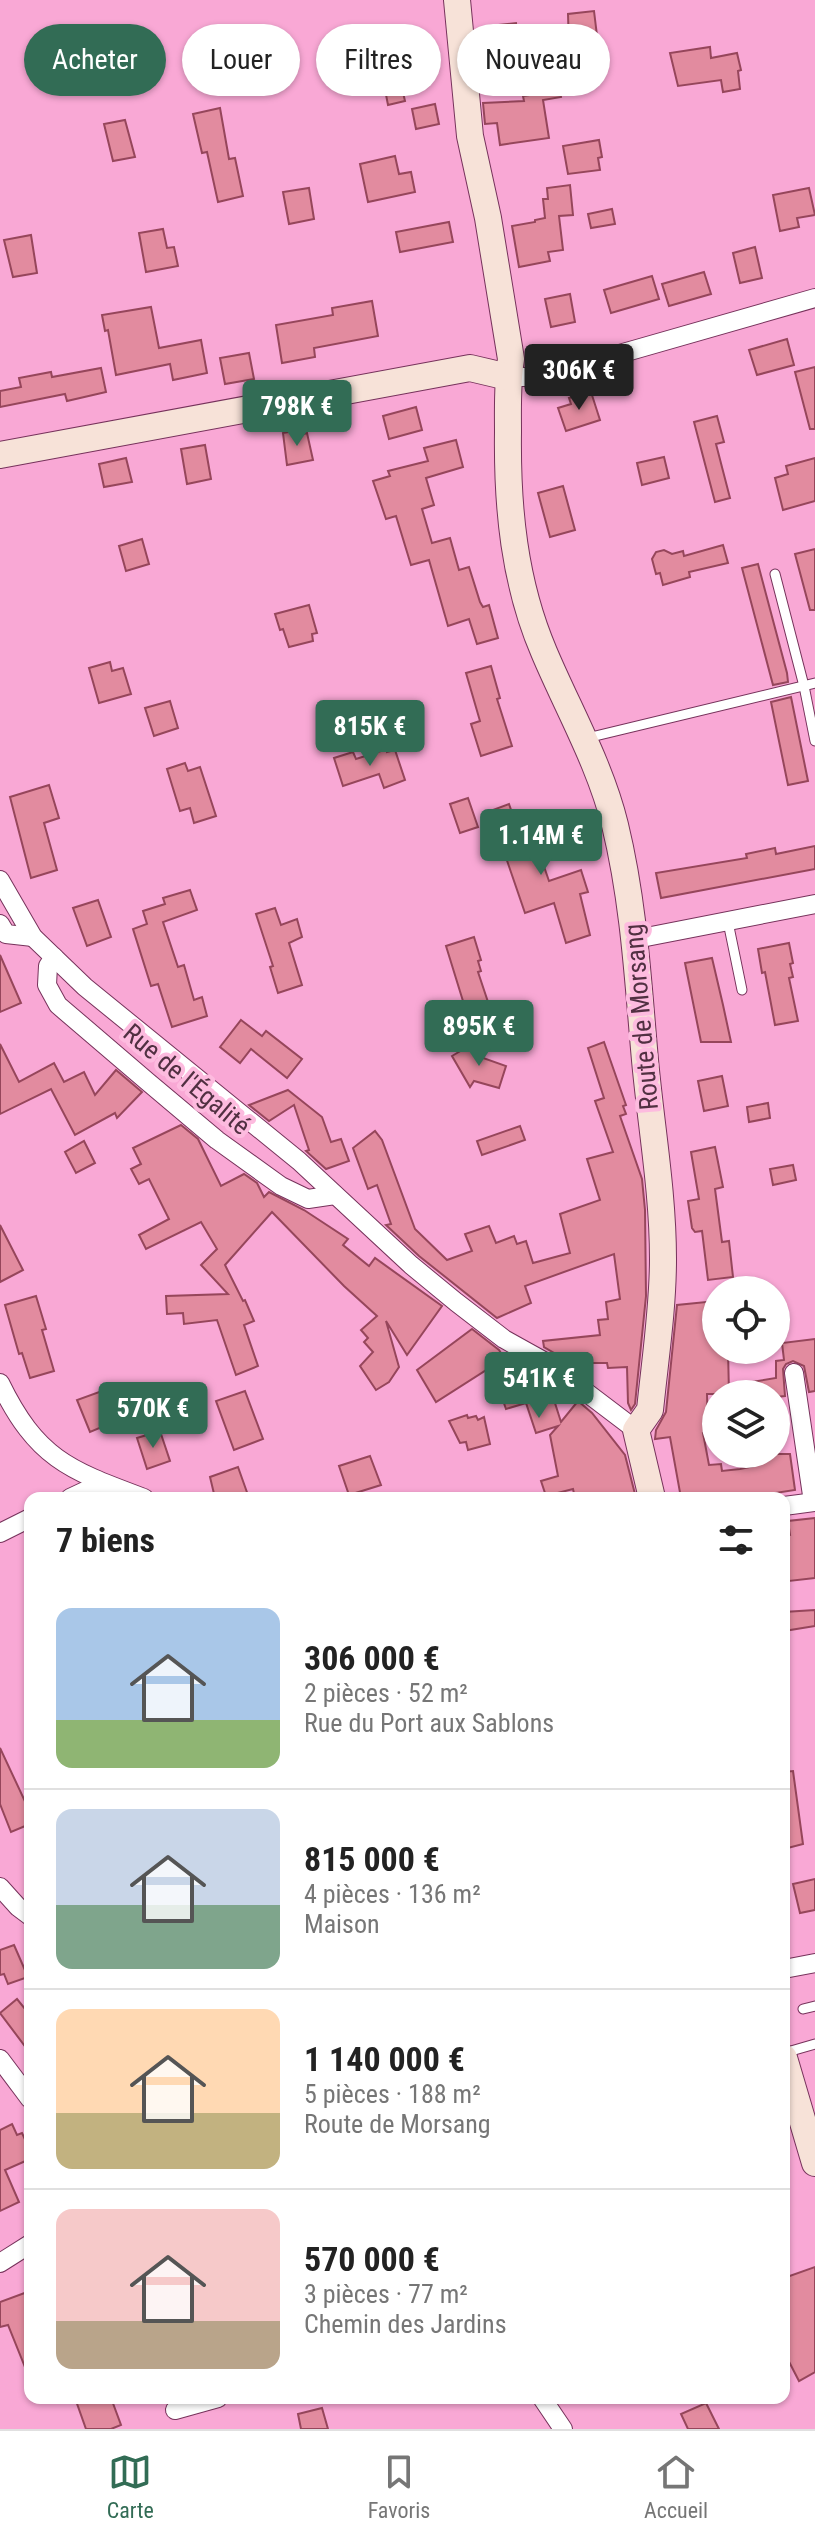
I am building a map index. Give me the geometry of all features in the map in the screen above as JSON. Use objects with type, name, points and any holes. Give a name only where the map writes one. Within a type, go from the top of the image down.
[{"type":"street","name":"Route de Morsang","points":[[457,0],[470,136],[511,359],[508,377],[508,474],[516,561],[542,649],[594,762],[615,823],[636,939],[662,1220],[663,1261],[650,1410],[636,1430]]},
{"type":"street","points":[[0,455],[470,368],[508,377],[539,377],[815,298]]},
{"type":"street","name":"Rue de l'Égalité","points":[[0,880],[33,937],[97,996],[299,1161],[411,1265],[504,1339],[549,1364],[636,1430]]},
{"type":"street","points":[[636,939],[815,904]]},
{"type":"street","points":[[0,924],[6,934],[33,937]]},
{"type":"street","points":[[0,948],[33,937]]},
{"type":"street","name":"Rue de l'Égalité","points":[[54,957],[48,966],[47,985],[58,1005],[148,1082],[217,1140],[281,1186],[308,1199],[335,1195]]},
{"type":"street","points":[[790,1505],[814,1502],[794,1373]]},
{"type":"street","points":[[0,1383],[13,1410],[33,1439],[58,1460],[102,1483],[127,1492]]},
{"type":"street","points":[[636,1430],[650,1492]]},
{"type":"street","points":[[83,1492],[102,1483]]},
{"type":"street","points":[[0,1533],[24,1521]]},
{"type":"street","points":[[0,1887],[24,1910]]},
{"type":"street","points":[[790,1968],[815,1963]]},
{"type":"street","points":[[0,2059],[24,2091]]},
{"type":"street","points":[[790,2077],[815,2163]]},
{"type":"street","points":[[0,2263],[24,2248]]},
{"type":"street","points":[[175,2410],[196,2404]]},
{"type":"street","points":[[546,2404],[563,2429]]},
{"type":"lane","points":[[775,574],[815,741]]},
{"type":"lane","points":[[584,739],[815,683]]},
{"type":"lane","points":[[728,922],[742,990]]},
{"type":"lane","points":[[803,2009],[815,2006]]},
{"type":"lane","points":[[790,2054],[815,2044]]},
{"type":"building","points":[[594,11],[596,24],[568,24],[568,14]]},
{"type":"building","points":[[710,47],[711,58],[737,53],[741,70],[738,71],[740,89],[723,92],[721,80],[678,86],[670,53]]},
{"type":"building","points":[[386,96],[404,96],[405,101],[388,105]]},
{"type":"building","points":[[523,96],[561,96],[543,100],[549,138],[500,145],[497,123],[485,124],[483,103],[524,101]]},
{"type":"building","points":[[435,104],[439,124],[416,129],[412,109]]},
{"type":"building","points":[[220,108],[229,159],[235,158],[243,196],[218,202],[207,152],[202,153],[193,114]]},
{"type":"building","points":[[125,120],[135,157],[113,161],[104,124]]},
{"type":"building","points":[[599,140],[602,157],[598,158],[600,170],[568,174],[563,146]]},
{"type":"building","points":[[395,156],[399,174],[411,172],[415,192],[368,202],[360,164]]},
{"type":"building","points":[[570,185],[573,215],[559,216],[563,250],[548,252],[550,261],[519,267],[512,226],[545,218],[543,199],[548,199],[547,188]]},
{"type":"building","points":[[309,188],[314,219],[289,224],[283,192]]},
{"type":"building","points":[[809,188],[815,215],[797,218],[799,227],[780,231],[773,195]]},
{"type":"building","points":[[612,209],[615,224],[591,228],[588,214]]},
{"type":"building","points":[[449,222],[453,242],[400,252],[396,232]]},
{"type":"building","points":[[163,229],[167,248],[174,247],[178,266],[146,272],[139,233]]},
{"type":"building","points":[[31,235],[37,273],[13,277],[4,240]]},
{"type":"building","points":[[755,247],[762,278],[740,283],[733,253]]},
{"type":"building","points":[[704,272],[711,294],[669,306],[662,284]]},
{"type":"building","points":[[652,276],[659,299],[611,313],[604,290]]},
{"type":"building","points":[[570,294],[575,322],[551,327],[545,299]]},
{"type":"building","points":[[372,301],[378,336],[314,348],[315,357],[282,363],[276,325],[333,315],[332,308]]},
{"type":"building","points":[[151,307],[159,348],[201,340],[207,373],[173,380],[170,364],[116,375],[108,330],[105,331],[102,315]]},
{"type":"building","points":[[787,339],[794,365],[757,375],[749,350]]},
{"type":"building","points":[[249,353],[254,379],[225,384],[220,358]]},
{"type":"building","points":[[815,367],[815,429],[810,429],[795,372]]},
{"type":"building","points":[[101,368],[106,392],[67,401],[65,394],[0,407],[0,391],[21,387],[19,378],[51,372],[52,377]]},
{"type":"building","points":[[591,392],[600,420],[566,431],[558,408],[571,404],[569,398]]},
{"type":"building","points":[[416,407],[422,430],[389,439],[383,416]]},
{"type":"building","points":[[717,416],[724,442],[716,444],[730,498],[715,502],[694,422]]},
{"type":"building","points":[[299,430],[300,435],[307,433],[313,460],[287,465],[283,433]]},
{"type":"building","points":[[456,440],[463,467],[426,478],[434,505],[422,509],[432,543],[450,538],[459,570],[469,567],[480,602],[483,607],[489,605],[498,638],[477,644],[469,619],[448,626],[429,560],[411,565],[396,516],[386,519],[373,481],[390,476],[388,471],[428,461],[424,448]]},
{"type":"building","points":[[205,445],[211,479],[187,484],[181,449]]},
{"type":"building","points":[[664,457],[669,478],[642,485],[637,463]]},
{"type":"building","points":[[126,458],[132,482],[104,487],[99,464]]},
{"type":"building","points":[[815,458],[815,501],[783,510],[775,478],[788,474],[786,466]]},
{"type":"building","points":[[563,486],[575,530],[550,537],[538,493]]},
{"type":"building","points":[[142,539],[149,564],[126,571],[119,546]]},
{"type":"building","points":[[723,545],[728,563],[689,572],[690,577],[663,585],[660,573],[656,574],[652,559],[656,552],[664,550],[672,554],[683,551],[684,556]]},
{"type":"building","points":[[815,549],[815,610],[810,610],[795,554]]},
{"type":"building","points":[[758,564],[787,673],[788,682],[773,685],[742,568]]},
{"type":"building","points":[[309,605],[317,633],[312,634],[313,641],[289,647],[275,614]]},
{"type":"building","points":[[110,662],[112,671],[123,668],[131,694],[99,703],[89,668]]},
{"type":"building","points":[[491,666],[500,698],[497,699],[512,746],[481,756],[471,724],[480,721],[466,673]]},
{"type":"building","points":[[791,697],[808,781],[788,785],[771,702]]},
{"type":"building","points":[[170,701],[178,728],[154,736],[145,708]]},
{"type":"building","points":[[387,749],[387,752],[395,750],[405,780],[384,788],[379,774],[343,786],[334,758],[353,752],[356,759]]},
{"type":"building","points":[[185,763],[188,771],[200,767],[216,816],[194,823],[190,808],[180,811],[167,769]]},
{"type":"building","points":[[49,785],[59,818],[44,823],[57,870],[31,878],[10,797]]},
{"type":"building","points":[[468,798],[478,827],[460,833],[450,804]]},
{"type":"building","points":[[509,804],[517,827],[529,823],[549,881],[581,870],[588,892],[580,894],[590,935],[566,943],[554,903],[525,913],[490,811]]},
{"type":"building","points":[[815,846],[815,869],[661,898],[656,873],[747,858],[746,854],[775,848],[776,854]]},
{"type":"building","points":[[190,890],[197,910],[163,922],[178,967],[184,965],[194,1000],[202,997],[207,1016],[172,1027],[158,984],[151,986],[133,929],[147,924],[143,911],[165,904],[163,898]]},
{"type":"building","points":[[98,900],[111,937],[87,946],[73,908]]},
{"type":"building","points":[[275,908],[281,925],[297,919],[302,937],[289,943],[302,985],[278,993],[270,967],[273,966],[256,914]]},
{"type":"building","points":[[474,937],[481,960],[478,961],[481,971],[478,972],[494,1020],[471,1027],[446,946]]},
{"type":"building","points":[[789,943],[793,977],[789,978],[798,1021],[775,1025],[758,949]]},
{"type":"building","points":[[0,955],[21,1003],[0,1012]]},
{"type":"building","points":[[712,958],[731,1042],[701,1042],[685,963]]},
{"type":"building","points":[[241,1020],[262,1036],[266,1031],[302,1059],[287,1078],[251,1049],[240,1063],[220,1047]]},
{"type":"building","points":[[604,1042],[626,1105],[623,1106],[626,1114],[620,1116],[642,1179],[645,1210],[646,1296],[635,1404],[631,1410],[627,1367],[608,1368],[607,1363],[588,1363],[587,1353],[556,1354],[544,1347],[543,1341],[600,1335],[598,1320],[608,1319],[606,1302],[620,1299],[614,1254],[525,1286],[531,1303],[497,1318],[419,1256],[386,1225],[391,1224],[377,1185],[368,1189],[353,1148],[375,1131],[382,1140],[415,1229],[447,1260],[472,1251],[465,1234],[489,1226],[496,1243],[514,1236],[517,1244],[526,1241],[533,1263],[570,1253],[560,1214],[600,1200],[587,1159],[613,1152],[595,1101],[604,1098],[588,1048]]},
{"type":"building","points":[[474,1043],[483,1058],[506,1066],[499,1088],[474,1081],[470,1087],[452,1056]]},
{"type":"building","points":[[0,1044],[19,1082],[54,1063],[64,1082],[84,1072],[95,1095],[116,1070],[142,1092],[117,1118],[115,1113],[75,1135],[51,1089],[0,1114]]},
{"type":"building","points":[[722,1076],[728,1106],[704,1111],[698,1081]]},
{"type":"building","points":[[288,1090],[322,1117],[331,1142],[341,1139],[349,1161],[326,1169],[306,1151],[309,1150],[294,1105],[269,1121],[249,1105]]},
{"type":"building","points":[[768,1103],[770,1118],[749,1122],[747,1107]]},
{"type":"building","points":[[181,1125],[198,1139],[221,1186],[244,1174],[257,1183],[264,1197],[269,1192],[304,1210],[348,1239],[343,1245],[369,1266],[375,1258],[442,1306],[407,1355],[386,1321],[399,1367],[389,1382],[376,1390],[360,1366],[373,1352],[364,1342],[368,1338],[361,1330],[377,1316],[272,1212],[225,1265],[254,1321],[244,1325],[258,1366],[236,1375],[217,1320],[184,1324],[183,1313],[167,1314],[166,1296],[228,1294],[201,1265],[217,1249],[201,1222],[146,1249],[139,1235],[169,1219],[149,1179],[139,1184],[131,1169],[141,1164],[133,1148]]},
{"type":"building","points":[[520,1126],[525,1140],[482,1155],[477,1141]]},
{"type":"building","points":[[84,1141],[95,1163],[76,1173],[65,1152]]},
{"type":"building","points":[[715,1147],[723,1187],[715,1189],[722,1242],[729,1241],[733,1276],[708,1276],[702,1231],[695,1232],[692,1228],[688,1201],[699,1199],[691,1152]]},
{"type":"building","points":[[793,1165],[796,1180],[773,1185],[770,1169]]},
{"type":"building","points":[[0,1225],[23,1270],[0,1282]]},
{"type":"building","points":[[36,1296],[54,1371],[30,1378],[22,1353],[19,1354],[5,1305]]},
{"type":"building","points":[[702,1302],[702,1364],[728,1364],[729,1380],[702,1380],[702,1468],[722,1468],[722,1471],[790,1468],[790,1454],[795,1490],[680,1492],[670,1437],[655,1439],[656,1430],[666,1412],[677,1305]]},
{"type":"building","points":[[472,1329],[499,1350],[520,1383],[541,1376],[561,1422],[578,1401],[592,1413],[625,1455],[634,1492],[574,1492],[573,1489],[545,1492],[541,1481],[558,1476],[550,1435],[558,1426],[536,1433],[526,1403],[506,1409],[497,1383],[488,1369],[436,1402],[417,1370]]},
{"type":"building","points":[[815,1339],[815,1391],[809,1392],[804,1366],[790,1362],[790,1342]]},
{"type":"building","points":[[776,1364],[786,1364],[784,1380],[764,1380],[776,1378]]},
{"type":"building","points":[[102,1391],[114,1422],[90,1432],[77,1400]]},
{"type":"building","points":[[245,1391],[263,1439],[234,1450],[216,1401]]},
{"type":"building","points":[[467,1415],[468,1418],[476,1416],[478,1420],[484,1417],[490,1444],[468,1450],[466,1442],[460,1443],[449,1421]]},
{"type":"building","points":[[160,1431],[170,1461],[147,1469],[137,1438]]},
{"type":"building","points":[[370,1456],[381,1485],[348,1492],[339,1466]]},
{"type":"building","points":[[238,1467],[247,1492],[214,1492],[210,1477]]},
{"type":"building","points":[[815,1518],[815,1578],[790,1581],[790,1521]]},
{"type":"building","points":[[815,1610],[815,1626],[790,1630],[790,1612]]},
{"type":"building","points":[[0,1748],[24,1799],[24,1827],[11,1832],[0,1804]]},
{"type":"building","points":[[790,1771],[793,1771],[803,1844],[790,1847]]},
{"type":"building","points":[[815,1879],[815,1910],[800,1913],[793,1884]]},
{"type":"building","points":[[14,1945],[24,1968],[24,1978],[8,1984],[4,1974],[0,1975],[0,1950]]},
{"type":"building","points":[[17,1999],[24,2008],[24,2045],[0,2013]]},
{"type":"building","points":[[12,2124],[17,2135],[22,2133],[24,2162],[5,2170],[19,2202],[0,2211],[0,2130]]},
{"type":"building","points":[[815,2267],[815,2372],[799,2381],[790,2364],[790,2276]]},
{"type":"building","points":[[24,2293],[24,2365],[8,2325],[0,2327],[0,2302]]},
{"type":"building","points":[[77,2404],[113,2404],[121,2425],[111,2429],[86,2429]]},
{"type":"building","points":[[706,2404],[719,2429],[688,2429],[681,2414]]},
{"type":"building","points":[[322,2408],[328,2429],[301,2429],[298,2414]]}]
